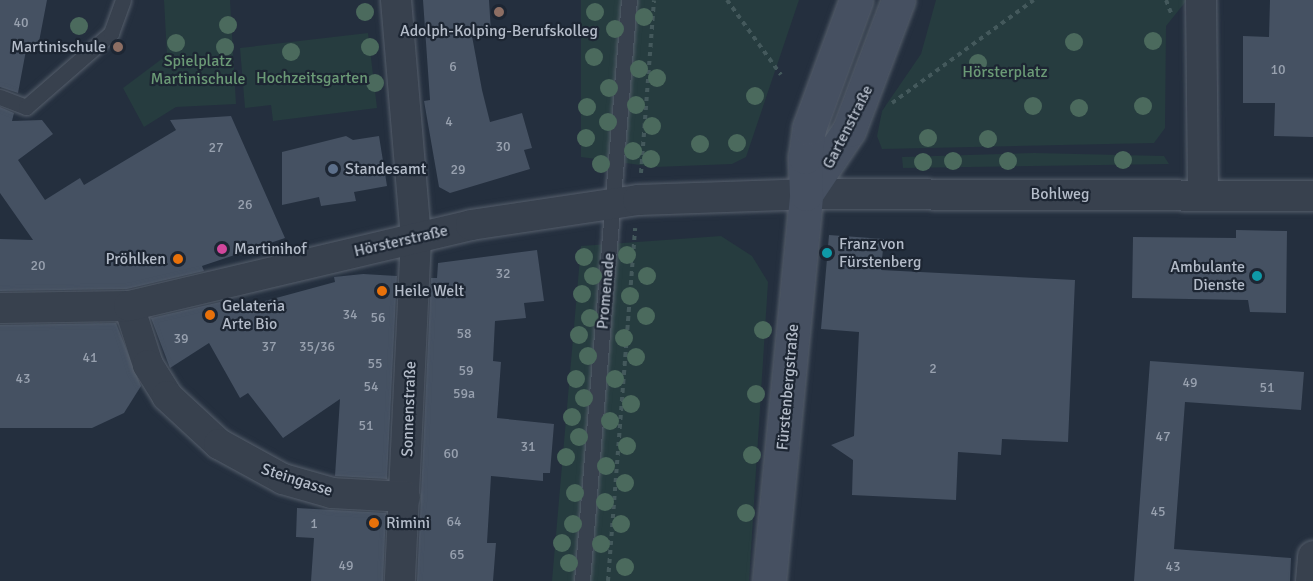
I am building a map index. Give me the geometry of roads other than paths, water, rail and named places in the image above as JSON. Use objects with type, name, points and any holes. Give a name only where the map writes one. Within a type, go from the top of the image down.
[{"type":"street","name":"Sonnenstraße","points":[[396,0],[416,238],[400,581]]},
{"type":"street","name":"Gartenstraße","points":[[806,194],[809,128],[856,0]]},
{"type":"street","name":"Gartenstraße","points":[[806,194],[849,130],[898,0]]},
{"type":"street","points":[[1201,0],[1203,193]]},
{"type":"street","name":"Bohlweg","points":[[806,194],[1203,193],[1313,196]]},
{"type":"street","name":"Hörsterstraße","points":[[0,308],[129,306],[416,238],[626,202],[806,194]]},
{"type":"street","name":"Fürstenbergstraße","points":[[769,581],[806,194]]},
{"type":"street","name":"Steingasse","points":[[129,306],[148,365],[167,396],[219,444],[283,479],[332,493],[405,497]]},
{"type":"street","points":[[1311,581],[1313,556]]},
{"type":"lane","points":[[0,98],[26,107],[111,33],[123,0]]},
{"type":"lane","name":"Promenade","points":[[582,581],[626,202],[629,0]]},
{"type":"place","name":"Adolph-Kolping-Berufskolleg","points":[[499,12]]},
{"type":"place","name":"Martinischule","points":[[118,47]]},
{"type":"place","name":"Standesamt","points":[[333,169]]},
{"type":"place","name":"Martinihof","points":[[222,249]]},
{"type":"place","name":"Franz von Fürstenberg","points":[[827,253]]},
{"type":"place","name":"Pröhlken","points":[[178,259]]},
{"type":"place","name":"Ambulante Dienste","points":[[1257,276]]},
{"type":"place","name":"Heile Welt","points":[[382,291]]},
{"type":"place","name":"Gelateria Arte Bio","points":[[210,315]]},
{"type":"place","name":"Rimini","points":[[374,523]]},
{"type":"park label","name":"Spielplatz Martinischule","points":[[198,70]]},
{"type":"park label","name":"Hörsterplatz","points":[[1005,72]]},
{"type":"park label","name":"Hochzeitsgarten","points":[[312,78]]}]
